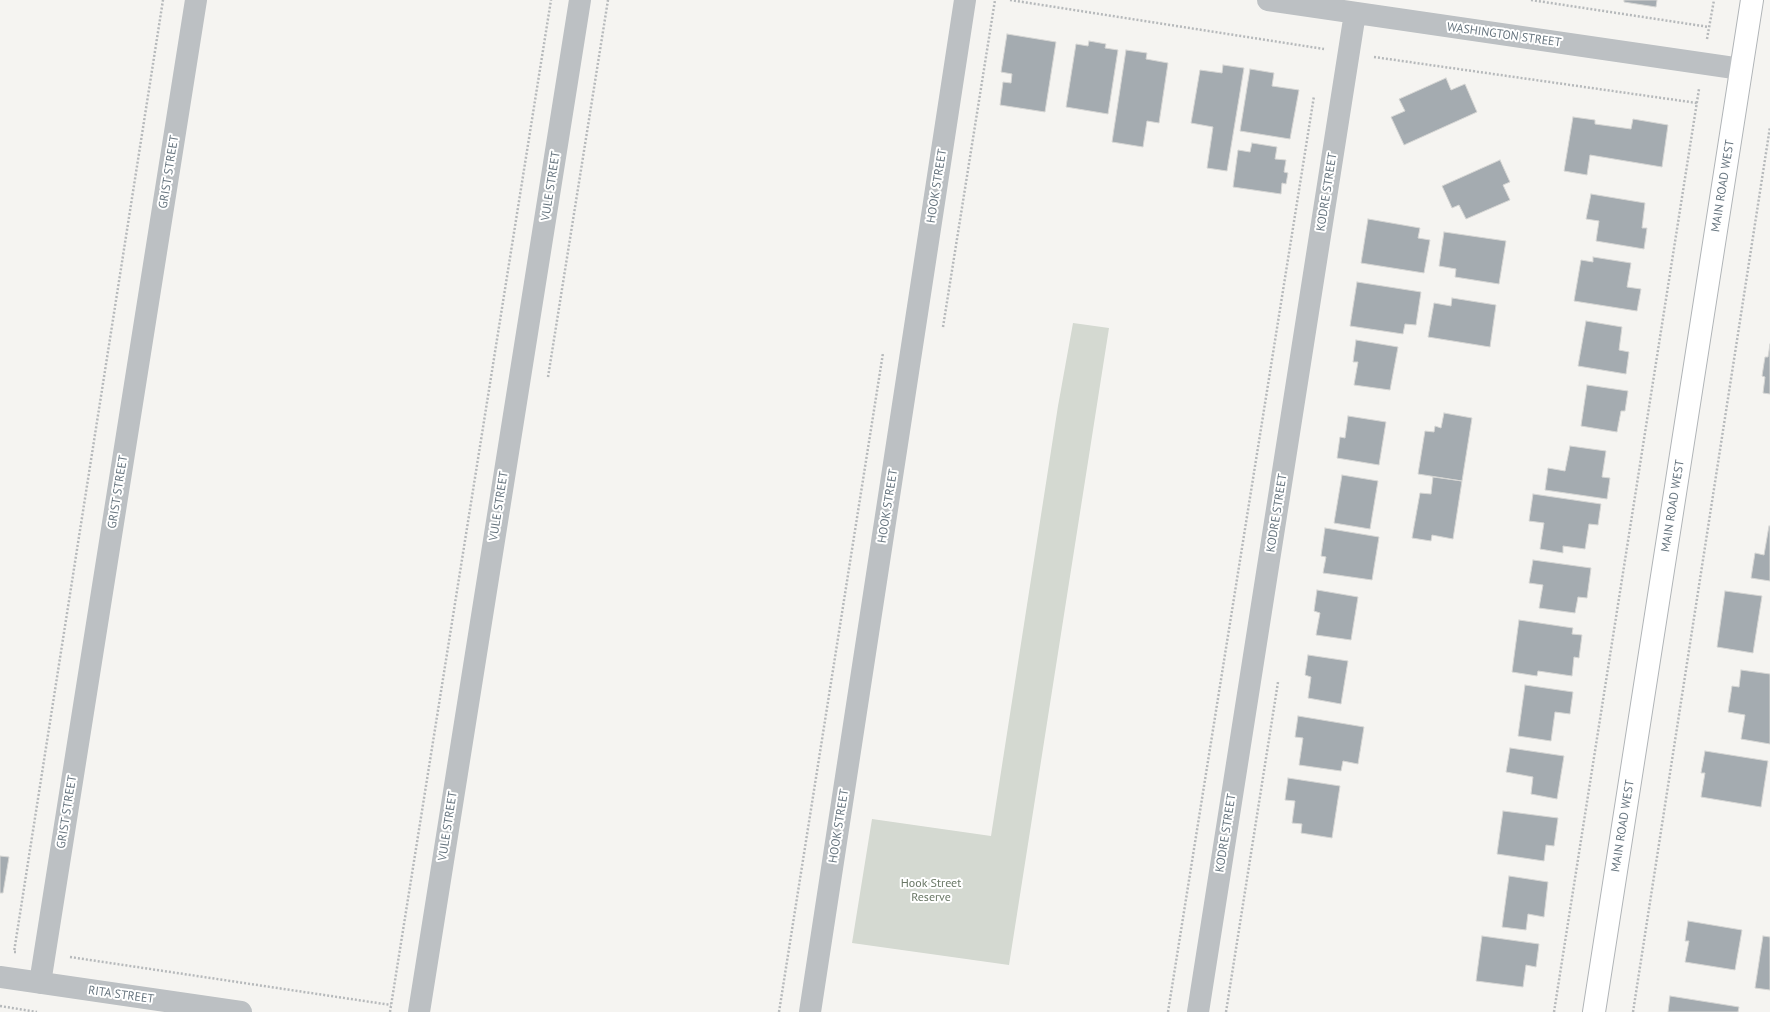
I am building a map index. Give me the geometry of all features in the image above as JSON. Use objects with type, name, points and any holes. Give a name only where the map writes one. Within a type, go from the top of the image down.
[{"type":"main road","name":"MAIN ROAD WEST","points":[[1594,1012],[1752,0]]},
{"type":"street","name":"GRIST STREET","points":[[40,983],[196,0]]},
{"type":"street","name":"VULE STREET","points":[[419,1012],[580,0]]},
{"type":"street","name":"HOOK STREET","points":[[810,1012],[965,0]]},
{"type":"street","name":"WASHINGTON STREET","points":[[1268,0],[1741,69]]},
{"type":"street","name":"KODRE STREET","points":[[1198,1012],[1355,13]]},
{"type":"street","name":"RITA STREET","points":[[0,978],[241,1012]]},
{"type":"path","points":[[163,0],[14,952],[44,957],[70,957],[391,1005]]},
{"type":"path","points":[[390,1012],[551,0]]},
{"type":"path","points":[[1531,0],[1710,27]]},
{"type":"path","points":[[1554,1012],[1714,0]]},
{"type":"path","points":[[1320,56],[1322,48]]},
{"type":"path","points":[[1168,1012],[1315,88]]},
{"type":"path","points":[[1633,1012],[1770,127]]},
{"type":"path","points":[[779,1012],[884,345]]},
{"type":"path","points":[[70,957],[71,949]]},
{"type":"path","points":[[0,1006],[37,1012]]},
{"type":"green space","name":"Hook Street Reserve","points":[[1073,323],[1109,328],[1009,965],[852,943],[872,819],[991,836],[1058,406]]},
{"type":"building","points":[[1624,0],[1657,0],[1656,7],[1624,2]]},
{"type":"building","points":[[1007,34],[1056,42],[1045,112],[1000,105],[1003,82],[1011,83],[1012,74],[1001,72]]},
{"type":"building","points":[[1089,41],[1106,44],[1105,48],[1118,50],[1108,114],[1066,107],[1076,44],[1088,46]]},
{"type":"building","points":[[1126,50],[1147,53],[1146,59],[1168,63],[1159,123],[1147,121],[1143,147],[1112,142]]},
{"type":"building","points":[[1223,65],[1244,68],[1227,171],[1207,168],[1213,127],[1191,123],[1200,70],[1222,73]]},
{"type":"building","points":[[1250,69],[1274,73],[1272,86],[1299,90],[1290,139],[1240,131]]},
{"type":"building","points":[[1446,78],[1451,90],[1465,84],[1477,112],[1404,145],[1391,117],[1405,111],[1399,99]]},
{"type":"building","points":[[1573,117],[1595,120],[1595,124],[1631,129],[1633,119],[1668,125],[1662,167],[1590,155],[1587,175],[1564,171]]},
{"type":"building","points":[[1252,143],[1277,147],[1275,159],[1286,160],[1284,172],[1288,173],[1286,184],[1282,183],[1281,194],[1233,187],[1238,150],[1250,152]]},
{"type":"building","points":[[1500,160],[1510,182],[1503,185],[1510,200],[1466,219],[1459,205],[1452,208],[1442,186]]},
{"type":"building","points":[[1591,194],[1645,203],[1642,228],[1647,228],[1644,249],[1596,241],[1599,221],[1586,219]]},
{"type":"building","points":[[1368,219],[1420,228],[1418,238],[1430,240],[1424,273],[1361,263]]},
{"type":"building","points":[[1444,232],[1506,241],[1499,284],[1455,277],[1456,269],[1439,266]]},
{"type":"building","points":[[1593,257],[1631,263],[1627,287],[1641,289],[1637,311],[1574,301],[1581,260],[1593,262]]},
{"type":"building","points":[[1357,282],[1421,292],[1416,325],[1405,324],[1403,334],[1350,326]]},
{"type":"building","points":[[1452,298],[1496,305],[1490,347],[1428,337],[1434,303],[1451,306]]},
{"type":"building","points":[[1586,321],[1622,327],[1619,350],[1629,352],[1626,374],[1578,366]]},
{"type":"building","points":[[1356,340],[1398,347],[1390,390],[1354,385],[1358,362],[1353,362]]},
{"type":"building","points":[[1770,344],[1770,394],[1763,393],[1765,377],[1762,376],[1765,357],[1768,357]]},
{"type":"building","points":[[1587,385],[1628,391],[1625,411],[1621,411],[1617,432],[1581,426]]},
{"type":"building","points":[[1444,413],[1472,418],[1462,481],[1418,474],[1425,431],[1434,432],[1435,426],[1441,428]]},
{"type":"building","points":[[1348,416],[1386,422],[1379,465],[1337,458],[1340,437],[1345,438]]},
{"type":"building","points":[[1570,446],[1606,451],[1602,477],[1610,478],[1607,499],[1545,490],[1548,468],[1565,471]]},
{"type":"building","points":[[1342,475],[1378,481],[1370,529],[1334,523]]},
{"type":"building","points":[[1433,477],[1462,481],[1453,539],[1432,535],[1431,541],[1412,538],[1420,493],[1431,494]]},
{"type":"building","points":[[1533,494],[1601,504],[1598,525],[1589,524],[1585,549],[1563,546],[1563,553],[1540,549],[1544,523],[1529,521]]},
{"type":"building","points":[[1769,526],[1770,581],[1751,578],[1755,553],[1764,555]]},
{"type":"building","points":[[1325,528],[1379,537],[1372,580],[1323,573],[1326,557],[1321,556]]},
{"type":"building","points":[[1533,560],[1591,568],[1587,598],[1578,597],[1575,613],[1539,608],[1543,585],[1529,583]]},
{"type":"building","points":[[1317,590],[1358,597],[1351,640],[1316,635],[1320,613],[1314,611]]},
{"type":"building","points":[[1725,591],[1762,596],[1753,653],[1717,647]]},
{"type":"building","points":[[1519,620],[1573,628],[1572,634],[1582,635],[1579,658],[1574,657],[1572,676],[1538,671],[1537,676],[1512,672]]},
{"type":"building","points":[[1308,655],[1348,661],[1341,704],[1308,698],[1311,677],[1305,675]]},
{"type":"building","points":[[1741,670],[1770,674],[1770,744],[1741,739],[1745,715],[1728,712],[1732,686],[1739,687]]},
{"type":"building","points":[[1525,685],[1573,692],[1570,714],[1555,712],[1551,741],[1518,736]]},
{"type":"building","points":[[1298,716],[1364,727],[1358,764],[1343,761],[1341,771],[1299,765],[1303,738],[1295,737]]},
{"type":"building","points":[[1510,748],[1564,756],[1557,799],[1531,794],[1533,777],[1506,772]]},
{"type":"building","points":[[1705,751],[1768,761],[1761,807],[1701,797],[1705,773],[1701,773]]},
{"type":"building","points":[[1288,778],[1340,786],[1332,838],[1301,833],[1302,824],[1292,823],[1295,801],[1285,800]]},
{"type":"building","points":[[1503,811],[1558,818],[1554,846],[1546,845],[1544,861],[1497,854]]},
{"type":"building","points":[[0,856],[9,857],[3,893],[0,893]]},
{"type":"building","points":[[1509,876],[1548,882],[1544,917],[1528,914],[1526,930],[1502,927]]},
{"type":"building","points":[[1688,921],[1742,930],[1735,970],[1685,962],[1689,941],[1685,941]]},
{"type":"building","points":[[1482,936],[1539,944],[1536,967],[1526,965],[1523,987],[1476,981]]},
{"type":"building","points":[[1763,936],[1770,937],[1770,990],[1755,988]]},
{"type":"building","points":[[1670,996],[1739,1007],[1738,1012],[1668,1012]]}]
